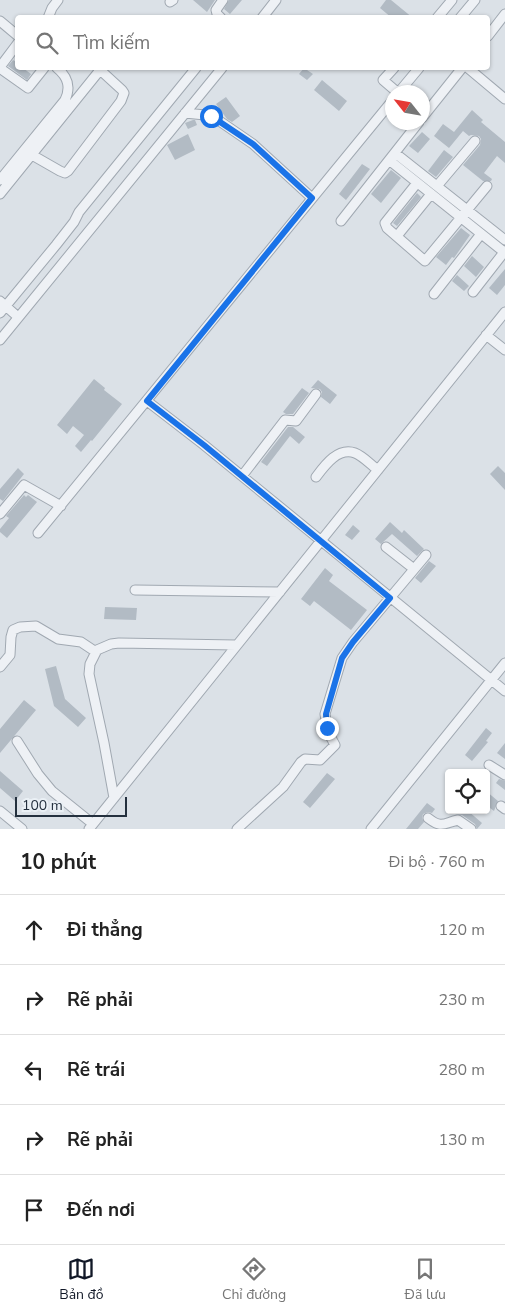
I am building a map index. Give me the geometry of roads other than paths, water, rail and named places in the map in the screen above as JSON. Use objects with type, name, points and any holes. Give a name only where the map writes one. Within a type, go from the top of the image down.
[{"type":"street","points":[[49,15],[58,0]]},
{"type":"street","points":[[218,15],[216,10],[223,0]]},
{"type":"street","points":[[264,15],[276,0]]},
{"type":"street","points":[[440,15],[452,0]]},
{"type":"street","points":[[462,15],[475,0]]},
{"type":"street","points":[[490,33],[505,14]]},
{"type":"street","points":[[0,22],[15,34]]},
{"type":"street","points":[[15,47],[2,63],[1,69],[28,88],[42,70]]},
{"type":"street","points":[[0,180],[65,100],[69,85],[59,70]]},
{"type":"street","points":[[0,194],[98,70]]},
{"type":"street","points":[[32,155],[60,171],[65,173],[68,171],[124,97],[122,90],[100,70]]},
{"type":"street","points":[[18,317],[2,307],[56,245],[74,222],[79,212],[194,70]]},
{"type":"street","points":[[0,340],[220,70]]},
{"type":"street","points":[[389,85],[383,80],[392,70]]},
{"type":"street","points":[[404,85],[418,70]]},
{"type":"street","points":[[430,108],[460,70]]},
{"type":"street","points":[[470,70],[505,99]]},
{"type":"street","points":[[38,533],[385,109]]},
{"type":"street","points":[[185,113],[205,115],[218,120],[253,144],[312,198]]},
{"type":"street","points":[[341,221],[413,130]]},
{"type":"street","points":[[437,186],[475,141]]},
{"type":"street","points":[[392,156],[417,183],[504,252],[473,292]]},
{"type":"street","points":[[392,156],[437,186],[505,240]]},
{"type":"street","points":[[417,183],[385,223],[388,228],[425,261],[487,186]]},
{"type":"street","points":[[397,236],[431,194]]},
{"type":"street","points":[[434,294],[482,234]]},
{"type":"street","points":[[16,741],[52,791],[91,826],[505,312]]},
{"type":"street","points":[[486,335],[505,350]]},
{"type":"street","points":[[242,476],[285,420],[296,420],[316,394]]},
{"type":"street","points":[[147,401],[242,476],[505,691]]},
{"type":"street","points":[[316,477],[324,466],[341,453],[352,452],[358,454],[378,470]]},
{"type":"street","points":[[0,514],[24,485],[61,506]]},
{"type":"street","points":[[386,547],[414,569]]},
{"type":"street","points":[[237,829],[283,787],[301,762],[305,759],[320,760],[335,745],[328,732],[326,714],[336,683],[339,666],[353,642],[426,555]]},
{"type":"street","points":[[135,590],[280,592]]},
{"type":"street","points":[[0,667],[10,655],[13,630],[29,625],[40,628],[58,639],[81,642],[96,652]]},
{"type":"street","points":[[114,798],[89,674],[90,664],[96,652],[102,647],[119,642],[236,645]]},
{"type":"street","points":[[371,829],[505,663]]},
{"type":"street","points":[[488,765],[505,775]]},
{"type":"street","points":[[0,811],[22,829]]},
{"type":"street","points":[[428,818],[440,825],[458,820],[471,829]]}]
